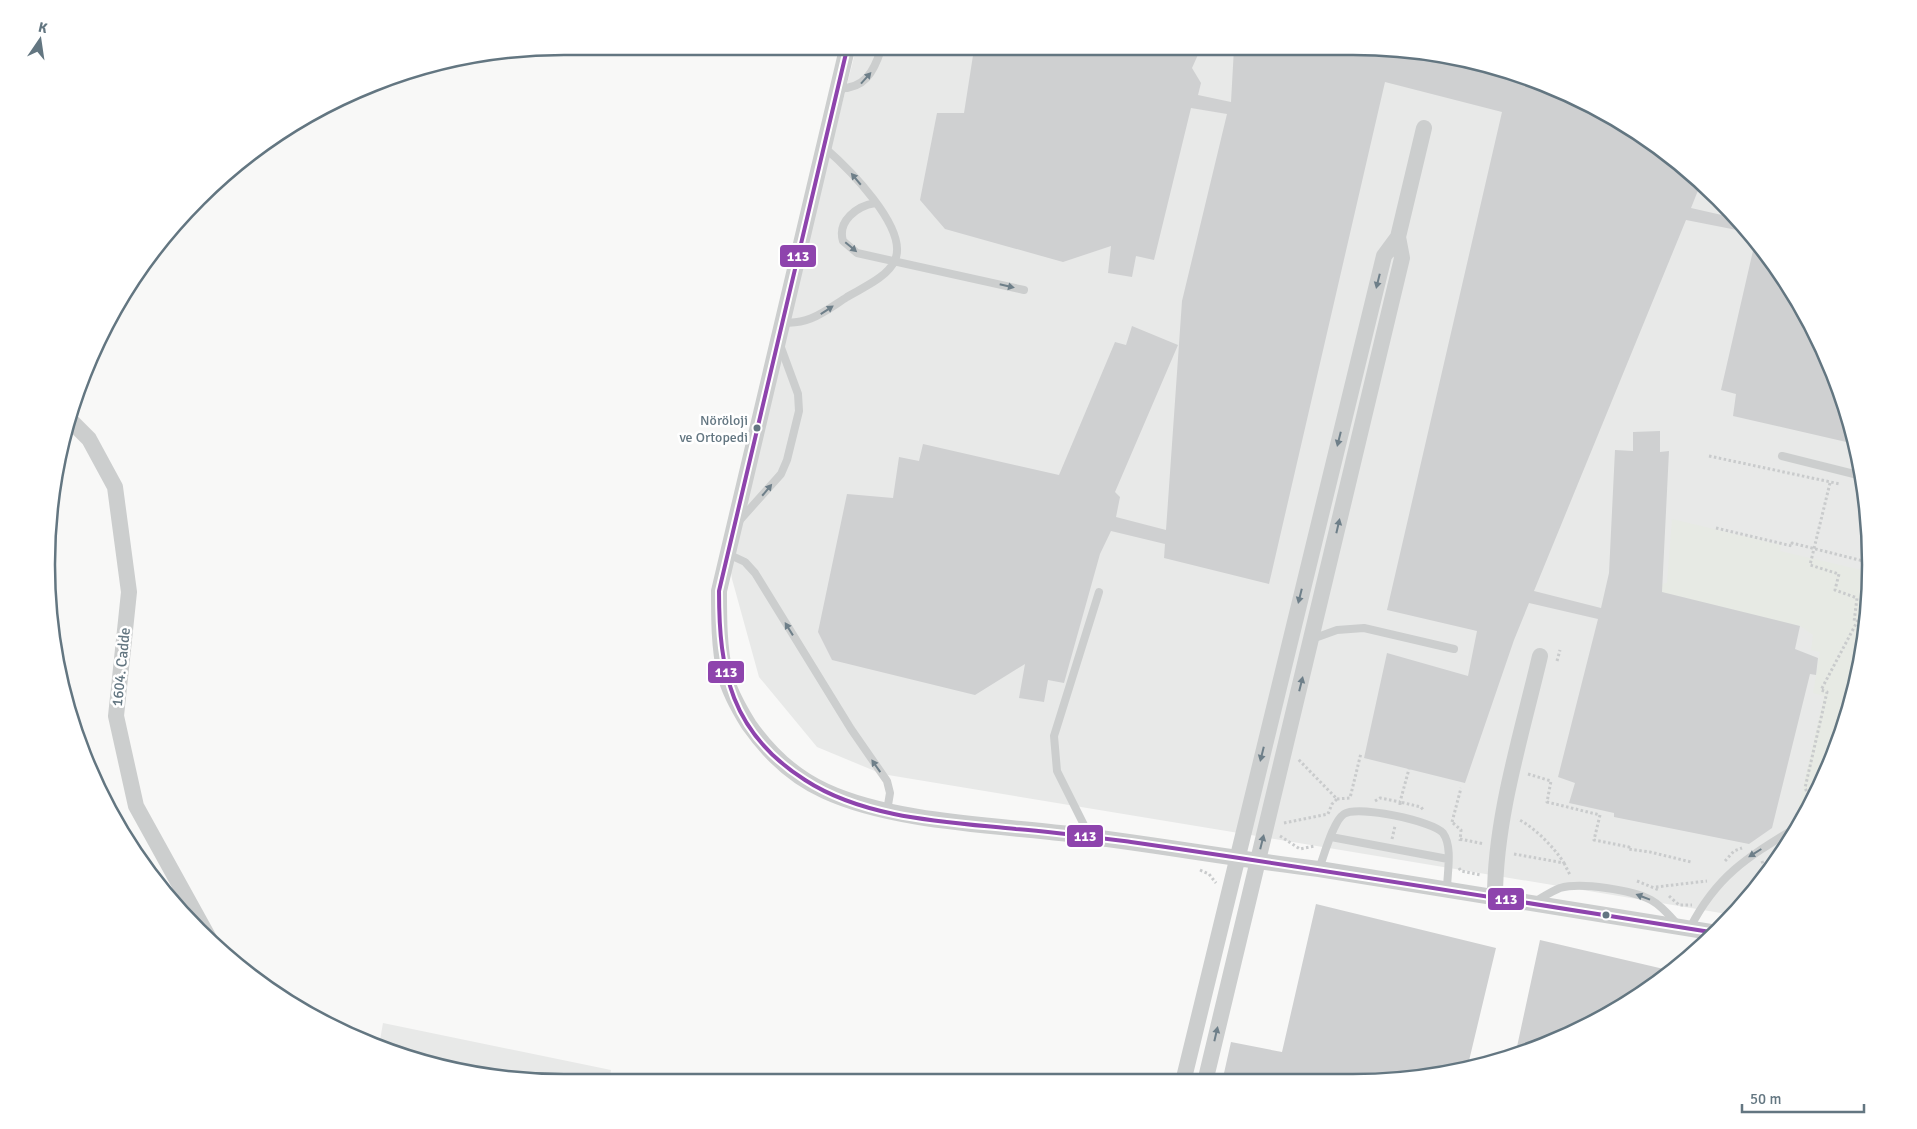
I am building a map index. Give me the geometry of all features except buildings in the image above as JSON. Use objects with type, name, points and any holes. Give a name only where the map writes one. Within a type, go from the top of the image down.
[{"type":"street","points":[[845,55],[719,591],[720,634],[725,675],[739,709],[760,741],[788,768],[824,791],[887,811],[1090,837],[1236,858],[1257,863],[1319,869],[1706,931]]},
{"type":"street","points":[[1185,1074],[1384,256],[1398,237],[1424,128]]},
{"type":"street","points":[[1207,1074],[1402,258],[1398,237]]},
{"type":"street","name":"1604. Cadde","points":[[75,425],[89,439],[115,488],[129,592],[116,716],[136,806],[198,919]]},
{"type":"street","points":[[1495,897],[1495,868],[1501,827],[1540,656]]},
{"type":"lane","points":[[837,88],[854,87],[865,81],[879,55]]},
{"type":"lane","points":[[781,322],[800,323],[817,317],[882,275],[895,261],[897,241],[888,220],[849,170],[823,147]]},
{"type":"lane","points":[[875,203],[858,208],[850,215],[842,232],[843,241],[856,253],[1024,290]]},
{"type":"lane","points":[[734,527],[781,474],[787,460],[797,419],[798,394],[790,367],[777,340]]},
{"type":"lane","points":[[1782,456],[1854,474]]},
{"type":"lane","points":[[728,554],[745,562],[755,573],[851,729],[887,781],[890,793],[887,811]]},
{"type":"lane","points":[[1090,837],[1057,771],[1054,736],[1099,592]]},
{"type":"lane","points":[[1312,639],[1336,630],[1364,628],[1454,650]]},
{"type":"lane","points":[[1319,869],[1336,824],[1344,814],[1357,810],[1364,811],[1433,826],[1446,840],[1448,859],[1447,890]]},
{"type":"lane","points":[[1532,903],[1559,888],[1580,885],[1589,886],[1634,894],[1650,900],[1665,910],[1685,928],[1730,872],[1752,854],[1784,835]]},
{"type":"lane","points":[[1331,838],[1448,859]]},
{"type":"path","points":[[1709,456],[1845,485]]},
{"type":"path","points":[[1830,482],[1810,565],[1839,574],[1835,590],[1858,598],[1854,626]]},
{"type":"path","points":[[1716,528],[1862,560]]},
{"type":"path","points":[[1808,793],[1805,788],[1828,692],[1821,690],[1859,617]]},
{"type":"path","points":[[1350,798],[1361,753]]},
{"type":"path","points":[[1294,757],[1337,799]]},
{"type":"path","points":[[1400,802],[1409,769]]},
{"type":"path","points":[[1528,774],[1551,781],[1547,802],[1600,814],[1594,840],[1691,862]]},
{"type":"path","points":[[1445,820],[1453,823],[1461,788]]},
{"type":"path","points":[[1326,822],[1332,804],[1337,799],[1340,797],[1356,800]]},
{"type":"path","points":[[1372,803],[1380,798],[1400,802],[1421,808],[1428,816]]},
{"type":"path","points":[[1280,825],[1328,814]]},
{"type":"path","points":[[1791,818],[1796,815]]},
{"type":"path","points":[[1514,819],[1520,820],[1558,854],[1570,876]]},
{"type":"path","points":[[1276,831],[1280,836],[1300,849],[1308,848],[1320,841]]},
{"type":"path","points":[[1460,839],[1488,845]]},
{"type":"path","points":[[1724,864],[1734,851],[1749,846]]},
{"type":"path","points":[[1506,852],[1564,863]]},
{"type":"path","points":[[1762,858],[1764,865]]},
{"type":"path","points":[[1199,869],[1209,874],[1216,882],[1216,888]]},
{"type":"path","points":[[1562,877],[1578,874]]},
{"type":"path","points":[[1632,880],[1656,887],[1679,905],[1693,904],[1698,900]]},
{"type":"path","points":[[1656,887],[1714,880],[1708,887]]},
{"type":"shaded area","points":[[854,55],[1352,55],[1419,59],[1452,65],[1484,72],[1547,94],[1607,123],[1636,141],[1663,160],[1713,204],[1757,254],[1776,281],[1794,310],[1823,370],[1845,433],[1852,465],[1858,498],[1862,564],[1858,631],[1852,664],[1845,696],[1823,759],[1794,819],[1776,848],[1736,900],[1724,913],[1721,913],[882,774],[817,747],[759,677],[732,579],[728,554]]},
{"type":"shaded area","points":[[1672,519],[1781,545],[1780,551],[1862,570],[1858,631],[1845,696],[1823,759],[1797,813],[1824,696],[1813,693],[1820,652],[1811,650],[1813,635],[1800,626],[1660,592],[1661,584],[1667,583]]},
{"type":"shaded area","points":[[383,1023],[611,1070],[610,1074],[564,1074],[498,1070],[433,1057],[380,1039]]},
{"type":"transit line","name":"113","points":[[846,55],[719,591],[722,648],[727,674],[734,698],[745,721],[760,742],[780,762],[805,780],[828,793],[880,811],[935,821],[1131,842],[1706,931]]},
{"type":"place","name":"Nöröloji ve Ortopedi","points":[[757,428]]}]
